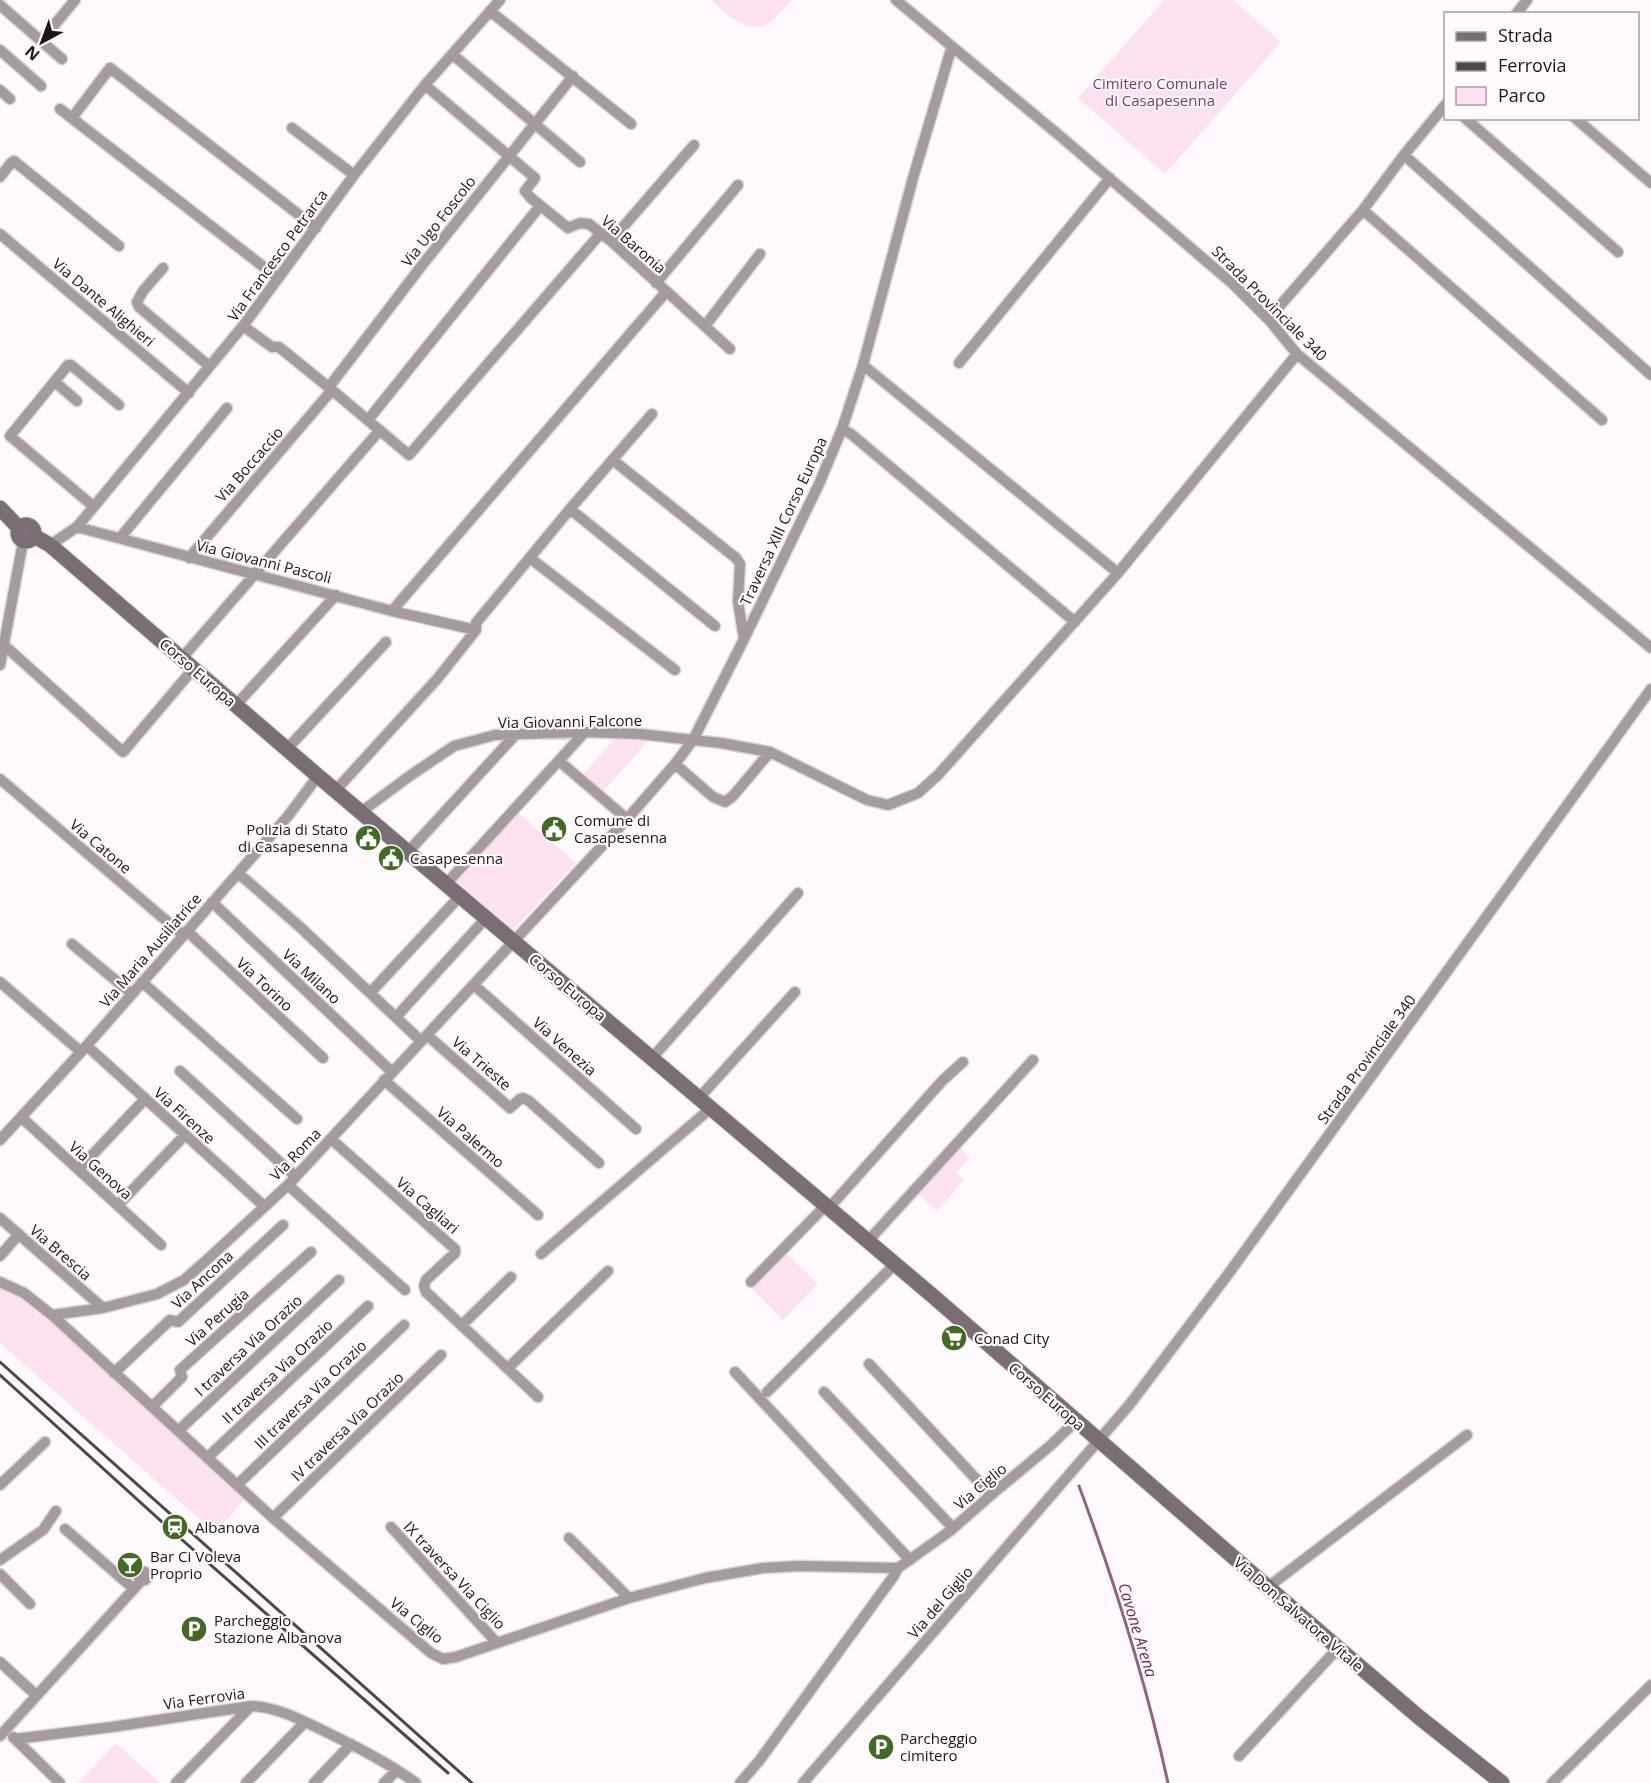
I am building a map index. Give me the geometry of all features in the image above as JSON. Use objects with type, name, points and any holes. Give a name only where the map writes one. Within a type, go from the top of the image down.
[{"type":"street","points":[[41,40],[75,0]]},
{"type":"street","name":"Via Francesco Petrarca","points":[[77,527],[243,326],[354,175],[425,84],[500,0]]},
{"type":"street","name":"Strada Provinciale 340","points":[[896,0],[1233,284],[1297,354],[1651,648]]},
{"type":"street","points":[[1518,12],[1527,0]]},
{"type":"street","points":[[0,5],[62,59]]},
{"type":"street","points":[[490,10],[631,124]]},
{"type":"street","name":"Traversa XIII Corso Europa","points":[[514,942],[675,764],[693,740],[744,639],[819,484],[842,429],[863,365],[913,178],[952,46]]},
{"type":"street","points":[[0,50],[41,86]]},
{"type":"street","points":[[452,54],[580,162]]},
{"type":"street","points":[[72,118],[110,68],[316,228]]},
{"type":"street","name":"Via Ugo Foscolo","points":[[331,388],[423,264],[573,76]]},
{"type":"street","name":"Via Baronia","points":[[425,84],[535,178],[525,191],[540,206],[568,228],[580,223],[589,224],[601,233],[730,349]]},
{"type":"street","points":[[0,90],[10,99]]},
{"type":"street","points":[[1269,321],[1363,210],[1444,106]]},
{"type":"street","points":[[60,109],[278,279]]},
{"type":"street","points":[[1467,120],[1618,252]]},
{"type":"street","points":[[1577,120],[1651,183]]},
{"type":"street","points":[[292,128],[354,175]]},
{"type":"street","points":[[611,241],[694,145]]},
{"type":"street","points":[[1404,155],[1651,375]]},
{"type":"street","points":[[0,177],[14,161],[119,246]]},
{"type":"street","points":[[959,363],[1110,178]]},
{"type":"street","points":[[656,283],[738,185]]},
{"type":"street","points":[[368,420],[540,206]]},
{"type":"street","points":[[1363,210],[1602,420]]},
{"type":"street","points":[[243,326],[272,347],[279,347],[409,455],[601,233]]},
{"type":"street","name":"Via Dante Alighieri","points":[[0,234],[189,393]]},
{"type":"street","points":[[705,327],[760,254]]},
{"type":"street","points":[[163,268],[143,291],[137,302],[139,307],[209,366]]},
{"type":"street","points":[[392,611],[666,292]]},
{"type":"street","name":"Via Giovanni Falcone","points":[[361,812],[454,746],[495,735],[516,734],[585,732],[640,734],[721,743],[770,752],[867,800],[888,805],[918,793],[938,775],[1118,573],[1297,354]]},
{"type":"street","points":[[93,506],[10,436],[71,364],[119,405]]},
{"type":"street","points":[[863,365],[1118,573]]},
{"type":"street","points":[[55,382],[77,401]]},
{"type":"street","name":"Via Boccaccio","points":[[189,558],[331,388]]},
{"type":"street","points":[[120,538],[227,408]]},
{"type":"street","points":[[335,791],[438,678],[476,630],[476,623],[652,414]]},
{"type":"street","points":[[842,429],[851,434],[1075,622]]},
{"type":"street","points":[[182,658],[380,430]]},
{"type":"street","points":[[614,460],[736,558],[740,564],[738,602],[744,639]]},
{"type":"street","name":"Corso Europa","points":[[0,508],[26,535],[51,545],[335,791],[827,1206],[1099,1441]]},
{"type":"street","points":[[570,509],[715,626]]},
{"type":"street","points":[[51,545],[77,527]]},
{"type":"street","name":"Via Giovanni Pascoli","points":[[77,527],[392,611],[476,630]]},
{"type":"street","points":[[0,665],[26,535]]},
{"type":"street","points":[[530,558],[675,670]]},
{"type":"street","points":[[236,705],[336,595]]},
{"type":"street","points":[[287,749],[386,642]]},
{"type":"street","points":[[4,645],[123,752],[194,668]]},
{"type":"street","name":"Strada Provinciale 340","points":[[1099,1441],[1130,1404],[1229,1273],[1651,689]]},
{"type":"street","points":[[446,884],[585,732]]},
{"type":"street","points":[[408,852],[516,734]]},
{"type":"street","points":[[675,764],[713,797],[725,802],[733,796],[770,752]]},
{"type":"street","points":[[559,761],[627,819]]},
{"type":"street","name":"Via Maria Ausiliatrice","points":[[0,1140],[84,1049],[288,816],[318,776]]},
{"type":"street","name":"Via Catone","points":[[0,779],[185,933]]},
{"type":"street","points":[[238,873],[396,1017],[424,1038]]},
{"type":"street","points":[[652,1058],[798,893]]},
{"type":"street","points":[[370,993],[460,896]]},
{"type":"street","name":"Via Milano","points":[[212,902],[388,1076]]},
{"type":"street","points":[[396,1017],[486,918]]},
{"type":"street","name":"Via Torino","points":[[185,933],[322,1058]]},
{"type":"street","name":"Via Roma","points":[[52,1315],[103,1308],[157,1294],[184,1280],[292,1181],[514,942]]},
{"type":"street","points":[[72,944],[132,994]]},
{"type":"street","name":"Via Firenze","points":[[0,982],[145,1099],[264,1206]]},
{"type":"street","points":[[142,982],[297,1119]]},
{"type":"street","name":"Via Venezia","points":[[474,985],[636,1129]]},
{"type":"street","points":[[541,1254],[705,1103],[795,992]]},
{"type":"street","name":"Via Trieste","points":[[424,1038],[510,1108],[520,1099],[529,1101],[599,1163]]},
{"type":"street","points":[[868,1241],[1033,1060]]},
{"type":"street","points":[[751,1282],[827,1206],[943,1080],[963,1062]]},
{"type":"street","points":[[180,1071],[405,1290]]},
{"type":"street","name":"Via Palermo","points":[[388,1076],[538,1215]]},
{"type":"street","points":[[79,1169],[145,1099]]},
{"type":"street","name":"Via Genova","points":[[21,1117],[161,1245]]},
{"type":"street","points":[[118,1205],[185,1135]]},
{"type":"street","name":"Via Cagliari","points":[[331,1139],[455,1249],[455,1253],[426,1280],[423,1286],[426,1292],[538,1397]]},
{"type":"street","name":"Via Brescia","points":[[0,1218],[103,1308]]},
{"type":"street","name":"Via Ancona","points":[[114,1373],[170,1320],[178,1322],[283,1225]]},
{"type":"street","points":[[0,1256],[19,1234]]},
{"type":"street","name":"Via Perugia","points":[[152,1407],[183,1377],[180,1370],[311,1252]]},
{"type":"street","points":[[767,1392],[895,1264]]},
{"type":"street","points":[[508,1368],[608,1271]]},
{"type":"street","points":[[462,1325],[511,1277]]},
{"type":"street","name":"I traversa Via Orazio","points":[[178,1431],[339,1280]]},
{"type":"street","name":"Via Ciglio","points":[[0,1282],[24,1293],[52,1315],[273,1518],[431,1653],[443,1659],[456,1657],[629,1598],[705,1578],[763,1568],[799,1566],[898,1568]]},
{"type":"street","name":"II traversa Via Orazio","points":[[207,1458],[368,1306]]},
{"type":"street","name":"III traversa Via Orazio","points":[[237,1485],[404,1325]]},
{"type":"street","name":"IV traversa Via Orazio","points":[[273,1518],[441,1355]]},
{"type":"street","points":[[869,1364],[991,1495]]},
{"type":"street","points":[[735,1372],[910,1560]]},
{"type":"street","points":[[824,1392],[953,1528]]},
{"type":"street","name":"Via Ciglio","points":[[740,1783],[759,1761],[898,1568],[953,1528],[1076,1421]]},
{"type":"street","points":[[1268,1587],[1467,1436]]},
{"type":"street","name":"Via Don Salvatore Vitale","points":[[1099,1441],[1420,1718],[1502,1783]]},
{"type":"street","name":"Via del Giglio","points":[[803,1783],[1099,1441]]},
{"type":"street","points":[[0,1485],[45,1442]]},
{"type":"street","points":[[0,1560],[43,1530],[56,1511]]},
{"type":"street","name":"IX traversa Via Ciglio","points":[[391,1527],[497,1643]]},
{"type":"street","points":[[65,1529],[134,1589]]},
{"type":"street","points":[[569,1538],[629,1598]]},
{"type":"street","points":[[0,1574],[30,1604]]},
{"type":"street","points":[[56,1782],[15,1738],[2,1732],[142,1580]]},
{"type":"street","points":[[1239,1756],[1338,1648]]},
{"type":"street","points":[[0,1662],[36,1695]]},
{"type":"street","points":[[1552,1783],[1651,1685]]},
{"type":"street","points":[[176,1783],[251,1706]]},
{"type":"street","name":"Via Ferrovia","points":[[15,1738],[112,1727],[251,1706],[265,1707],[279,1711],[351,1744],[416,1783]]},
{"type":"street","points":[[246,1783],[304,1722]]},
{"type":"street","points":[[314,1783],[351,1744]]},
{"type":"street","points":[[384,1783],[397,1770]]},
{"type":"green space","points":[[711,0],[791,0],[772,21],[764,26],[755,27],[747,26],[732,18]]},
{"type":"green space","name":"Cimitero Comunale di Casapesenna","points":[[1164,0],[1233,0],[1281,42],[1165,174],[1078,98]]},
{"type":"green space","points":[[616,737],[649,740],[602,793],[582,776]]},
{"type":"green space","points":[[518,813],[576,863],[513,930],[455,880]]},
{"type":"green space","points":[[959,1147],[970,1158],[956,1173],[964,1180],[937,1211],[918,1194]]},
{"type":"green space","points":[[786,1253],[818,1284],[783,1320],[752,1289]]},
{"type":"green space","points":[[0,1287],[45,1315],[245,1499],[215,1533],[0,1343]]},
{"type":"green space","points":[[116,1743],[160,1783],[78,1783]]},
{"type":"waterway","name":"Cavone Arena","points":[[1079,1486],[1129,1633],[1168,1783]]},
{"type":"railway","points":[[0,1362],[472,1783]]},
{"type":"railway","points":[[0,1375],[172,1531],[448,1773]]},
{"type":"place","name":"Comune di Casapesenna","points":[[554,829]]},
{"type":"place","name":"Polizia di Stato di Casapesenna","points":[[368,838]]},
{"type":"place","name":"Casapesenna","points":[[391,858]]},
{"type":"place","name":"Conad City","points":[[954,1338]]},
{"type":"place","name":"Albanova","points":[[175,1527]]},
{"type":"place","name":"Bar Ci Voleva Proprio","points":[[130,1565]]},
{"type":"place","name":"Parcheggio Stazione Albanova","points":[[194,1629]]},
{"type":"place","name":"Parcheggio cimitero","points":[[881,1747]]}]
